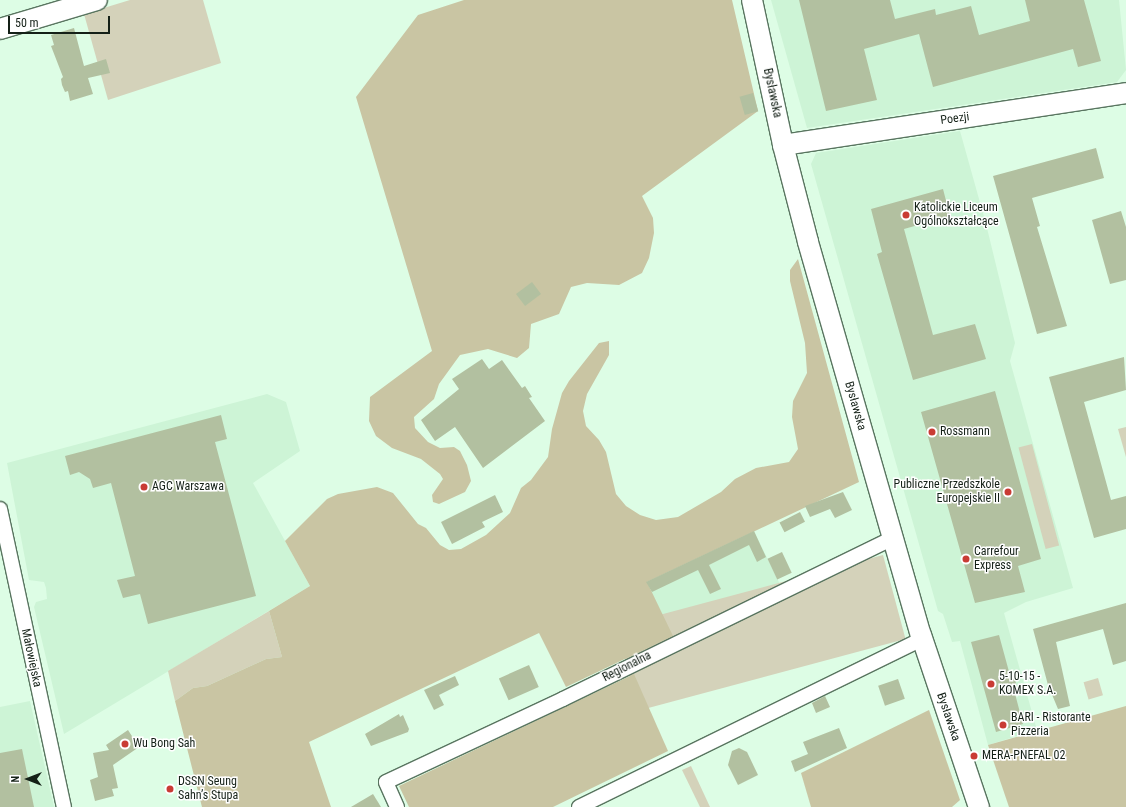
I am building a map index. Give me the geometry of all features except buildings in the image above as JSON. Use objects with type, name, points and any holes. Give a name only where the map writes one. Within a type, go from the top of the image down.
[{"type":"street","points":[[0,29],[97,0]]},
{"type":"street","name":"Bysławska","points":[[752,0],[783,145],[808,242],[922,639],[979,807]]},
{"type":"street","name":"Poezji","points":[[783,145],[1126,93]]},
{"type":"street","name":"Małowiejska","points":[[0,509],[64,807]]},
{"type":"street","name":"Regionalna","points":[[397,807],[386,782],[563,699],[893,538]]},
{"type":"street","points":[[579,807],[922,639]]},
{"type":"shaded area","points":[[130,0],[203,0],[221,63],[108,100],[84,14]]},
{"type":"shaded area","points":[[464,0],[732,0],[758,111],[642,196],[653,218],[654,233],[649,258],[642,273],[619,285],[587,283],[571,287],[559,314],[531,324],[529,348],[517,358],[488,349],[460,355],[439,384],[434,399],[414,417],[415,428],[428,442],[440,448],[454,447],[460,451],[467,465],[471,481],[465,492],[439,504],[433,502],[432,495],[443,479],[440,474],[421,459],[392,448],[376,436],[369,421],[370,397],[432,351],[356,97],[418,15]]},
{"type":"shaded area","points":[[771,0],[1119,0],[1126,70],[1117,82],[807,128]]},
{"type":"shaded area","points":[[960,131],[986,224],[1015,343],[1010,361],[1073,588],[1026,602],[1004,613],[1037,730],[988,745],[960,641],[952,642],[943,614],[938,611],[811,164],[816,153]]},
{"type":"shaded area","points":[[798,259],[859,482],[647,582],[673,636],[566,687],[539,633],[309,742],[331,807],[202,807],[175,701],[193,688],[207,686],[266,659],[282,657],[269,611],[310,586],[285,541],[327,499],[338,494],[377,487],[393,493],[418,524],[426,528],[440,545],[449,550],[461,549],[486,535],[510,513],[521,488],[531,480],[548,457],[552,429],[562,393],[569,381],[599,343],[609,341],[609,355],[587,394],[583,411],[586,426],[599,440],[606,452],[616,494],[626,506],[640,515],[656,520],[678,517],[721,492],[735,479],[756,468],[789,462],[798,449],[792,417],[793,401],[807,373],[805,343],[790,281],[790,270]]},
{"type":"shaded area","points":[[267,394],[286,402],[300,451],[253,483],[310,586],[64,734],[34,607],[36,602],[47,599],[46,588],[44,582],[29,580],[7,463]]},
{"type":"shaded area","points":[[1126,427],[1126,457],[1118,429]]},
{"type":"shaded area","points":[[1032,444],[1059,545],[1046,549],[1018,448]]},
{"type":"shaded area","points":[[754,531],[780,584],[673,636],[647,583]]},
{"type":"shaded area","points":[[883,555],[906,639],[639,710],[616,626]]},
{"type":"shaded area","points":[[269,611],[282,657],[266,659],[207,686],[193,688],[175,701],[168,671]]},
{"type":"shaded area","points":[[634,674],[668,751],[553,807],[409,807],[399,786]]},
{"type":"shaded area","points":[[1098,678],[1103,695],[1089,699],[1084,682]]},
{"type":"shaded area","points":[[30,701],[54,807],[0,807],[0,707]]},
{"type":"shaded area","points":[[1126,706],[1126,807],[1009,807],[988,745]]},
{"type":"shaded area","points":[[929,710],[960,800],[952,807],[811,807],[801,773]]},
{"type":"shaded area","points":[[691,766],[710,807],[700,807],[682,770]]},
{"type":"place","name":"Katolickie Liceum Ogólnokształcące","points":[[906,215]]},
{"type":"place","name":"Rossmann","points":[[932,432]]},
{"type":"place","name":"AGC Warszawa","points":[[144,487]]},
{"type":"place","name":"Publiczne Przedszkole Europejskie II","points":[[1008,492]]},
{"type":"place","name":"Carrefour Express","points":[[966,559]]},
{"type":"place","name":"5-10-15 - KOMEX S.A.","points":[[991,684]]},
{"type":"place","name":"BARI - Ristorante Pizzeria","points":[[1003,725]]},
{"type":"place","name":"Wu Bong Sah","points":[[125,744]]},
{"type":"place","name":"MERA-PNEFAL 02","points":[[974,756]]},
{"type":"place","name":"DSSN Seung Sahn’s Stupa","points":[[170,789]]}]
